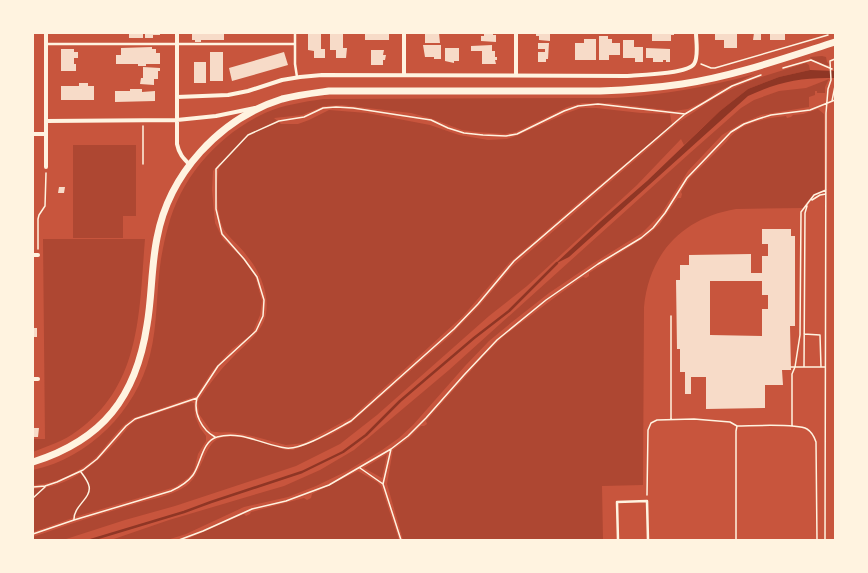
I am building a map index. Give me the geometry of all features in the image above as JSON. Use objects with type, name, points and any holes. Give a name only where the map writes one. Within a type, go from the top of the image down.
[{"type":"main road","points":[[33,462],[54,456],[94,431],[122,400],[135,376],[142,354],[147,325],[153,260],[157,237],[163,214],[171,195],[181,176],[202,150],[216,136],[231,124],[264,106],[289,98],[329,91],[600,91],[640,89],[683,84],[719,76],[835,42]]},
{"type":"street","points":[[46,33],[46,167]]},
{"type":"street","points":[[177,33],[177,144],[178,151],[190,165]]},
{"type":"street","points":[[404,33],[404,75]]},
{"type":"street","points":[[516,33],[516,75]]},
{"type":"street","points":[[177,97],[228,95],[297,78],[322,75],[626,76],[683,71],[689,69],[695,63],[696,33]]},
{"type":"street","points":[[46,121],[177,120],[216,116],[264,106]]},
{"type":"street","points":[[33,134],[46,134]]},
{"type":"street","points":[[33,255],[38,255]]},
{"type":"lane","points":[[295,33],[295,67],[297,78]]},
{"type":"lane","points":[[46,44],[295,44]]},
{"type":"lane","points":[[618,540],[618,502],[647,501],[648,540]]},
{"type":"path","points":[[695,63],[715,68],[828,34]]},
{"type":"path","points":[[825,540],[827,103],[832,69],[830,61],[835,59]]},
{"type":"path","points":[[782,68],[811,60],[832,69]]},
{"type":"path","points":[[33,534],[171,491],[185,484],[193,475],[208,444],[215,437],[238,435],[287,448],[299,446],[333,431],[351,421],[454,329],[478,304],[514,261],[685,114],[732,86],[762,74]]},
{"type":"path","points":[[179,540],[252,509],[286,501],[329,485],[391,449],[408,436],[426,418],[497,340],[546,300],[598,264],[641,238],[653,228],[665,213],[686,178],[731,132],[744,124],[758,119],[772,115],[802,112],[834,101],[835,86]]},
{"type":"path","points":[[215,437],[209,434],[203,426],[197,414],[195,403],[218,366],[256,331],[263,316],[264,300],[257,277],[244,259],[222,234],[216,208],[216,169],[248,135],[280,121],[304,117],[323,108],[336,107],[353,108],[431,120],[448,128],[464,133],[506,136],[517,134],[564,111],[578,106],[598,104],[685,114]]},
{"type":"path","points":[[143,120],[143,164]]},
{"type":"path","points":[[38,255],[38,219],[45,206],[46,167]]},
{"type":"path","points":[[792,426],[792,374],[795,367],[800,335],[801,212],[814,195],[826,190]]},
{"type":"path","points":[[804,367],[805,213],[807,205],[813,198],[826,194]]},
{"type":"path","points":[[671,316],[671,419]]},
{"type":"path","points":[[804,334],[820,335],[821,367]]},
{"type":"path","points":[[791,367],[826,367]]},
{"type":"path","points":[[33,487],[45,486],[81,472],[96,459],[126,426],[135,419],[197,398]]},
{"type":"path","points":[[647,501],[648,430],[651,423],[656,420],[694,419],[730,422],[737,426],[792,426],[808,430],[814,435],[816,442],[817,540]]},
{"type":"path","points":[[736,540],[737,426]]},
{"type":"path","points":[[391,449],[383,484],[401,540]]},
{"type":"path","points":[[360,468],[383,484]]},
{"type":"path","points":[[74,520],[74,514],[89,491],[89,486],[81,472]]},
{"type":"path","points":[[33,498],[45,486]]},
{"type":"shaded area","points":[[810,57],[826,57],[827,62],[830,65],[826,65],[811,59]]},
{"type":"shaded area","points":[[806,63],[809,65],[810,70],[779,77],[748,89],[720,111],[684,145],[681,139],[637,185],[527,286],[489,316],[377,415],[340,444],[296,466],[175,506],[63,540],[33,540],[33,537],[58,528],[180,490],[196,475],[210,447],[218,439],[225,437],[242,438],[286,450],[293,450],[332,434],[351,423],[451,335],[480,305],[512,267],[679,122],[715,98],[736,87],[755,79]]},
{"type":"shaded area","points":[[810,70],[835,71],[835,78],[812,78],[790,81],[748,96],[569,257],[555,264],[647,181],[720,111],[748,89],[779,77]]},
{"type":"shaded area","points":[[755,74],[718,91],[704,101],[688,109],[674,111],[610,103],[582,103],[567,107],[516,132],[505,134],[462,130],[430,118],[411,113],[342,105],[324,106],[302,115],[274,118],[281,124],[298,124],[329,110],[367,113],[430,125],[459,135],[488,140],[507,139],[516,136],[581,108],[670,114],[672,125],[510,262],[463,316],[352,417],[304,443],[286,445],[233,432],[211,431],[199,414],[198,401],[223,368],[258,332],[264,321],[267,304],[264,287],[257,270],[225,231],[221,223],[217,194],[217,180],[220,162],[213,171],[212,190],[215,223],[223,239],[243,259],[255,276],[262,301],[260,315],[252,334],[232,349],[212,371],[196,396],[133,418],[118,431],[91,462],[84,467],[59,480],[50,483],[33,485],[33,470],[54,464],[73,455],[91,443],[122,413],[134,395],[143,376],[153,343],[161,259],[167,231],[174,209],[182,191],[204,160],[232,133],[248,122],[265,113],[279,108],[323,99],[614,98],[685,90]]},
{"type":"shaded area","points":[[829,79],[825,87],[825,93],[817,93],[817,91],[815,91],[815,95],[809,97],[809,107],[761,115],[740,124],[722,135],[688,171],[661,214],[642,233],[549,293],[489,341],[413,425],[399,438],[382,450],[347,471],[316,486],[288,497],[244,507],[186,534],[167,540],[111,540],[169,520],[284,486],[320,470],[354,450],[449,370],[741,108],[754,100],[779,91],[806,88]]},
{"type":"shaded area","points":[[818,109],[824,114],[824,191],[817,193],[812,197],[803,208],[736,209],[717,214],[700,221],[684,230],[672,242],[661,255],[653,271],[647,288],[644,307],[643,485],[602,486],[603,540],[403,540],[387,484],[393,450],[409,438],[421,426],[427,424],[426,421],[483,357],[504,336],[583,277],[586,278],[589,276],[589,273],[647,236],[659,225],[678,198],[681,198],[681,192],[690,178],[738,130],[754,122],[786,116],[787,118],[793,115],[803,114]]},
{"type":"shaded area","points":[[73,145],[136,145],[136,216],[123,216],[123,238],[73,238]]},
{"type":"shaded area","points":[[43,239],[145,239],[138,319],[133,344],[125,369],[114,392],[98,412],[72,435],[33,452],[33,439],[45,439]]},
{"type":"shaded area","points":[[191,402],[194,403],[195,416],[200,428],[206,436],[206,441],[198,454],[194,470],[189,477],[175,487],[75,517],[33,532],[33,489],[63,483],[76,476],[100,458],[130,425],[137,420]]},
{"type":"shaded area","points":[[387,454],[382,478],[364,468]]},
{"type":"shaded area","points":[[358,471],[381,486],[399,540],[185,540],[244,514],[246,516],[251,512],[304,498],[307,500],[311,498],[312,494]]},
{"type":"building","points":[[129,33],[143,33],[143,38],[129,38]]},
{"type":"building","points":[[145,33],[160,33],[160,35],[153,35],[153,38],[145,38]]},
{"type":"building","points":[[192,33],[224,33],[224,40],[201,40],[201,42],[195,42],[195,40],[192,40]]},
{"type":"building","points":[[330,33],[343,34],[343,48],[347,48],[346,58],[336,58],[336,50],[330,50]]},
{"type":"building","points":[[365,33],[389,33],[389,40],[365,40]]},
{"type":"building","points":[[425,33],[439,33],[440,43],[425,43]]},
{"type":"building","points":[[484,33],[493,33],[493,35],[496,35],[496,42],[481,41],[481,36],[484,36]]},
{"type":"building","points":[[536,33],[550,33],[550,41],[539,40],[539,36],[536,36]]},
{"type":"building","points":[[652,33],[674,33],[674,35],[671,35],[671,41],[652,41]]},
{"type":"building","points":[[715,33],[737,33],[737,48],[724,48],[724,40],[715,40]]},
{"type":"building","points":[[754,33],[761,33],[761,40],[753,40]]},
{"type":"building","points":[[770,33],[785,33],[785,40],[770,40]]},
{"type":"building","points":[[308,34],[321,34],[321,49],[325,49],[325,58],[314,58],[314,51],[308,50]]},
{"type":"building","points":[[599,36],[608,36],[608,39],[612,39],[612,43],[620,43],[620,55],[609,55],[609,60],[599,60]]},
{"type":"building","points":[[584,39],[596,39],[596,60],[575,60],[575,43],[584,43]]},
{"type":"building","points":[[623,40],[634,40],[634,47],[643,47],[643,62],[635,62],[635,58],[623,58]]},
{"type":"building","points":[[538,43],[549,43],[548,59],[546,59],[546,62],[538,62],[538,52],[545,52],[545,49],[538,49]]},
{"type":"building","points":[[423,45],[441,45],[441,59],[425,57]]},
{"type":"building","points":[[492,45],[492,51],[495,51],[495,57],[497,57],[497,60],[495,60],[496,64],[482,64],[482,51],[471,51],[471,46]]},
{"type":"building","points":[[152,47],[152,49],[156,49],[156,53],[160,53],[160,64],[146,64],[146,66],[138,66],[138,64],[116,64],[116,55],[121,55],[121,48]]},
{"type":"building","points":[[445,48],[459,48],[459,61],[454,61],[454,63],[445,61]]},
{"type":"building","points":[[646,48],[670,49],[670,62],[663,60],[663,62],[653,62],[653,58],[646,58]]},
{"type":"building","points":[[61,49],[74,49],[74,52],[78,52],[78,58],[74,58],[76,71],[61,71]]},
{"type":"building","points":[[371,50],[384,50],[383,55],[386,55],[385,60],[383,60],[383,65],[371,65]]},
{"type":"building","points":[[210,52],[223,52],[223,81],[210,81]]},
{"type":"building","points":[[284,52],[288,65],[232,81],[229,68]]},
{"type":"building","points":[[194,62],[206,62],[206,83],[194,83]]},
{"type":"building","points":[[143,67],[160,68],[160,71],[158,71],[158,79],[154,79],[154,85],[140,84],[141,78],[143,78]]},
{"type":"building","points":[[79,83],[88,83],[88,86],[94,86],[94,100],[61,100],[61,86],[79,86]]},
{"type":"building","points":[[130,89],[142,89],[142,92],[155,91],[155,101],[115,102],[115,91],[130,91]]},
{"type":"building","points":[[59,187],[65,187],[64,193],[58,193]]},
{"type":"building","points":[[762,229],[791,229],[791,236],[795,236],[795,326],[790,326],[791,370],[782,370],[783,385],[765,385],[765,408],[706,409],[706,377],[691,377],[691,394],[685,394],[685,372],[680,372],[680,349],[677,349],[676,280],[680,280],[680,265],[689,265],[689,255],[751,254],[751,273],[762,273],[762,256],[768,256],[768,244],[762,244]],"holes":[[[710,281],[762,281],[762,295],[768,295],[768,309],[762,309],[762,336],[710,335]]]},
{"type":"building","points":[[33,328],[37,328],[37,337],[33,337]]},
{"type":"building","points":[[33,428],[39,428],[38,437],[33,437]]},
{"type":"waterway","points":[[91,540],[184,512],[302,472],[343,452],[366,435],[400,401],[474,338],[509,311],[557,263]]}]
